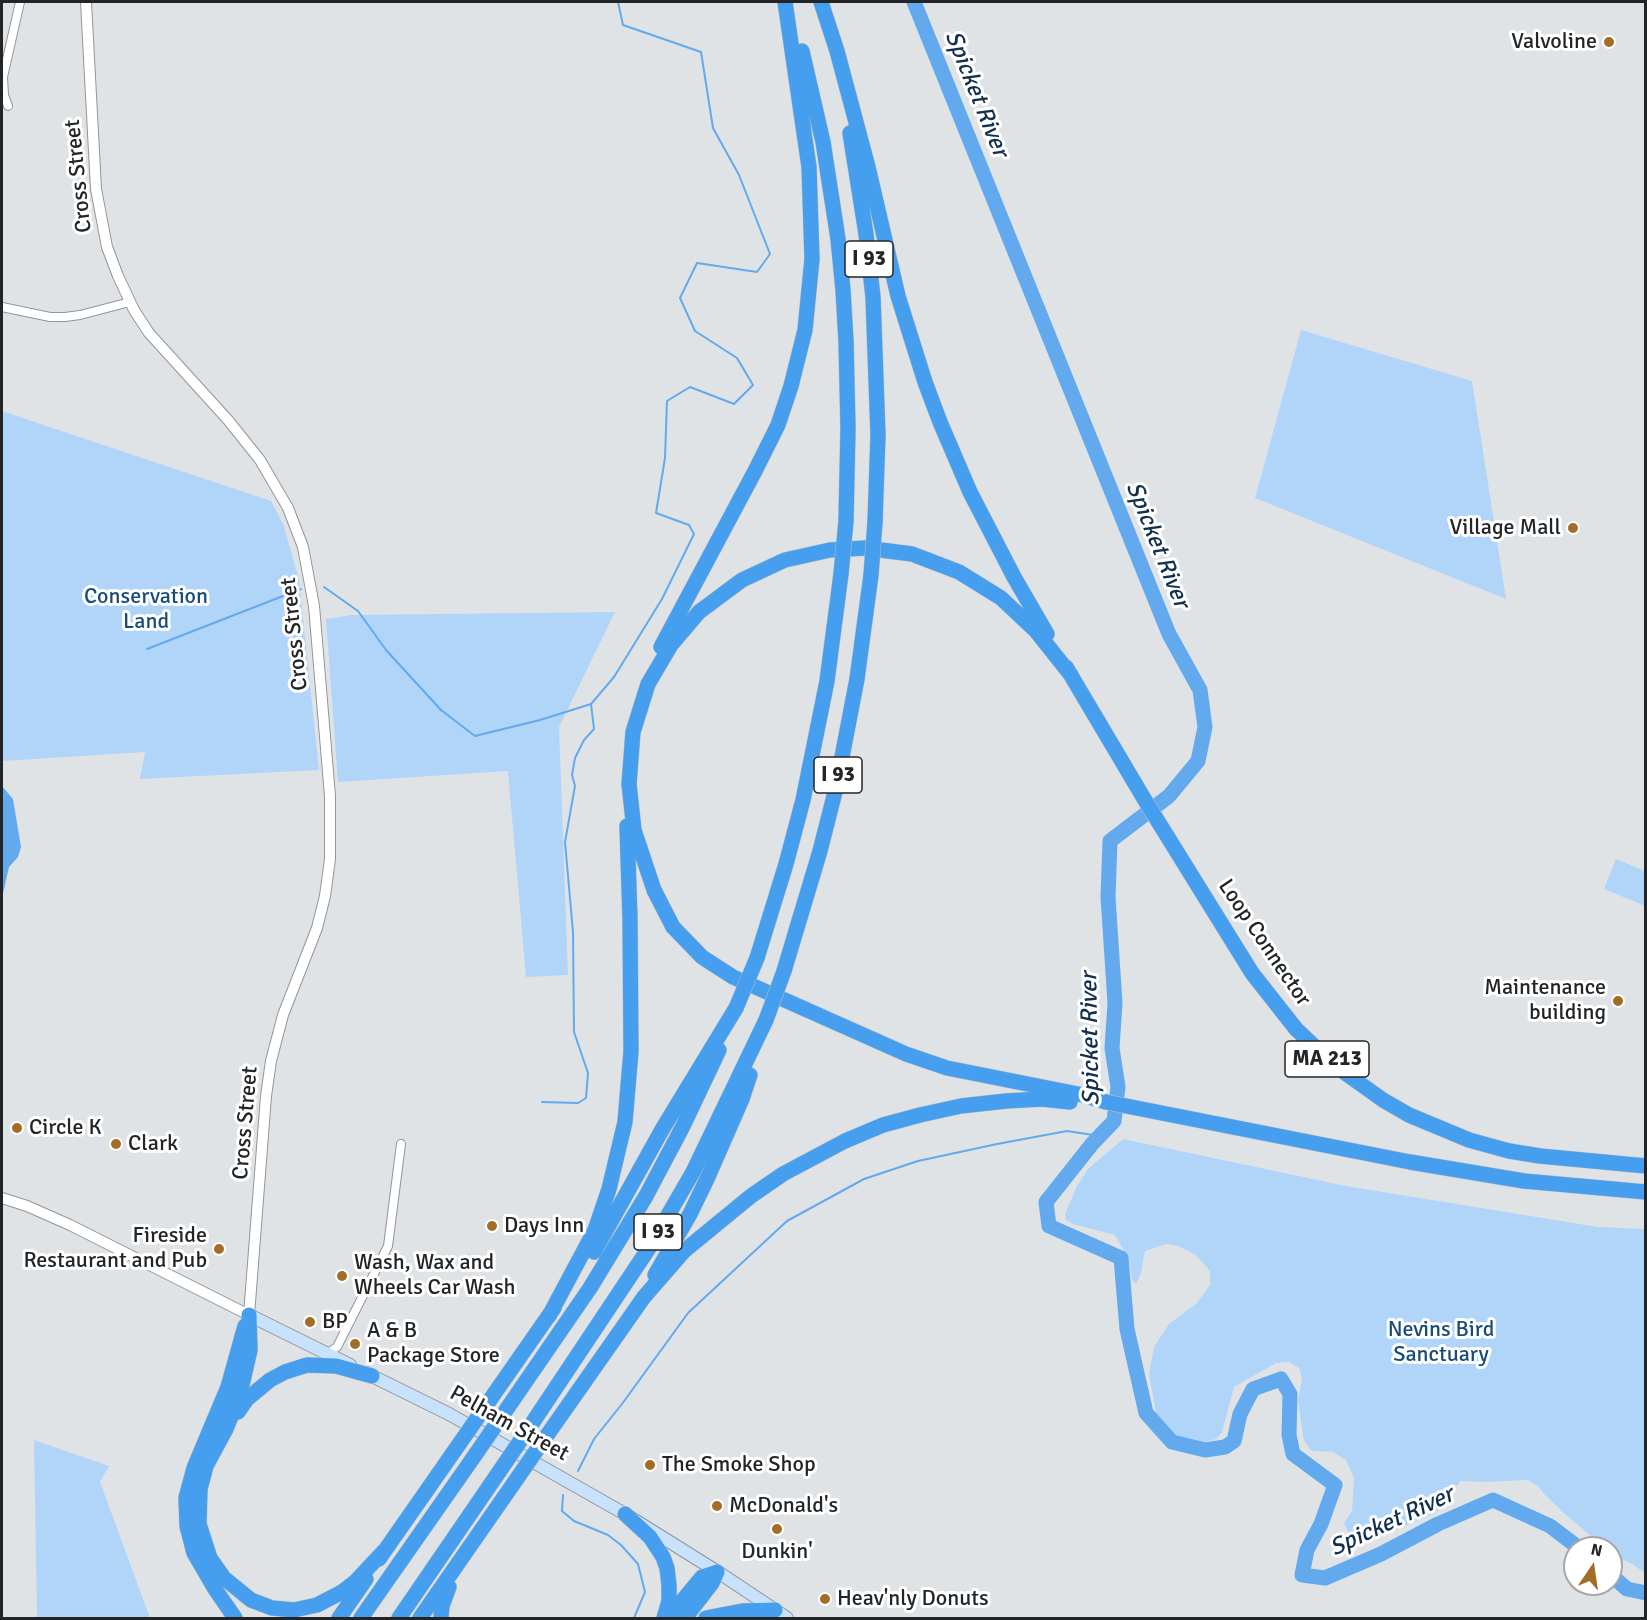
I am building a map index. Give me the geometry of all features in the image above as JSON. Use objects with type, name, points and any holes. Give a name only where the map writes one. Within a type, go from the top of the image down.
[{"type":"highway","name":"I 93","points":[[361,1618],[590,1288],[646,1196],[702,1087],[756,958],[786,864],[803,800],[827,681],[841,574],[846,521],[848,428],[846,341],[838,239],[823,142],[811,85],[787,2]]},
{"type":"highway","points":[[549,1317],[595,1230],[609,1188],[625,1122],[631,1051],[627,829],[633,732],[654,660],[778,425],[791,386],[805,330],[812,259],[809,167],[787,2]]},
{"type":"highway","name":"I 93","points":[[399,1618],[595,1332],[671,1210],[712,1133],[766,1020],[784,971],[820,851],[838,777],[857,679],[871,575],[875,522],[877,387],[870,265],[858,175],[820,2]]},
{"type":"highway","points":[[820,2],[837,51],[863,146],[898,296],[939,422],[992,538],[1071,675]]},
{"type":"highway","points":[[646,690],[664,656],[680,634],[699,612],[731,587],[758,571],[785,560],[819,551],[854,548],[885,549],[912,554],[972,578],[1002,598],[1023,617],[1071,675]]},
{"type":"highway","name":"Loop Connector","points":[[1071,675],[1155,817],[1266,993],[1296,1029],[1341,1071],[1409,1115],[1469,1140],[1523,1154],[1611,1164],[1646,1165]]},
{"type":"highway","points":[[629,784],[636,838],[660,903],[682,938],[714,965],[733,977],[927,1062],[973,1074],[1083,1095],[1106,1102],[1420,1164],[1524,1180],[1646,1192]]},
{"type":"highway","points":[[339,1618],[603,1236],[669,1118],[736,1008]]},
{"type":"highway","points":[[632,1314],[690,1214],[712,1169],[742,1099],[766,1020]]},
{"type":"highway","points":[[420,1618],[632,1314],[684,1251],[722,1218],[783,1174],[845,1140],[883,1125],[961,1106],[1027,1100],[1106,1102]]},
{"type":"highway","points":[[249,1315],[250,1350],[240,1394],[202,1477],[198,1501],[199,1524],[206,1547],[217,1568],[241,1594],[261,1605],[294,1610],[316,1605],[342,1592],[355,1582],[384,1551]]},
{"type":"highway","points":[[235,1618],[214,1589],[194,1553],[187,1526],[186,1498],[194,1468],[228,1387],[249,1315]]},
{"type":"highway","points":[[225,1429],[247,1399],[264,1384],[285,1372],[307,1365],[326,1364],[372,1376]]},
{"type":"highway","points":[[625,1514],[658,1547],[667,1568],[669,1601],[666,1618]]},
{"type":"highway","points":[[441,1618],[445,1594],[478,1535]]},
{"type":"highway","points":[[666,1618],[702,1576],[717,1572]]},
{"type":"highway","points":[[685,1618],[712,1583],[717,1572]]},
{"type":"highway","points":[[706,1618],[742,1611],[780,1616]]},
{"type":"main road","name":"Pelham Street","points":[[249,1315],[449,1414],[625,1514],[717,1572],[780,1616]]},
{"type":"street","points":[[8,106],[4,94],[3,77],[20,2]]},
{"type":"street","name":"Cross Street","points":[[86,2],[96,189],[107,247],[140,321],[158,345],[235,428],[272,478],[288,508],[299,536],[314,606],[330,796],[330,859],[325,896],[317,928],[283,1015],[271,1061],[266,1096],[249,1315]]},
{"type":"street","points":[[2,307],[50,317],[65,317],[130,302]]},
{"type":"street","points":[[327,1354],[337,1347],[388,1246],[401,1144]]},
{"type":"street","name":"Pelham Street","points":[[2,1198],[27,1206],[93,1236],[249,1315]]},
{"type":"green space","points":[[1301,330],[1472,381],[1506,599],[1255,498]]},
{"type":"green space","name":"Conservation Land","points":[[2,411],[271,501],[284,526],[299,580],[319,770],[140,779],[145,752],[2,761]]},
{"type":"green space","points":[[615,612],[559,727],[568,975],[526,977],[508,771],[338,782],[326,619],[351,615]]},
{"type":"green space","points":[[1616,859],[1645,871],[1645,906],[1604,889]]},
{"type":"green space","name":"Nevins Bird Sanctuary","points":[[1123,1139],[1346,1186],[1598,1227],[1645,1229],[1645,1573],[1623,1560],[1623,1536],[1591,1536],[1538,1486],[1528,1480],[1460,1481],[1449,1499],[1435,1513],[1359,1546],[1344,1523],[1352,1511],[1354,1478],[1346,1460],[1333,1452],[1312,1451],[1304,1441],[1298,1401],[1302,1378],[1299,1368],[1289,1362],[1276,1363],[1234,1387],[1222,1432],[1216,1439],[1201,1443],[1182,1440],[1168,1431],[1157,1418],[1149,1374],[1154,1347],[1169,1324],[1197,1303],[1210,1285],[1210,1271],[1196,1255],[1178,1246],[1166,1244],[1145,1251],[1141,1273],[1136,1284],[1132,1280],[1129,1260],[1115,1235],[1066,1220],[1065,1214],[1077,1186],[1088,1169]]},
{"type":"green space","points":[[34,1440],[109,1466],[100,1482],[150,1618],[37,1618]]},
{"type":"water","points":[[2,786],[13,799],[21,847],[18,857],[9,867],[2,898]]},
{"type":"waterway","points":[[324,587],[358,611],[386,650],[441,710],[475,736],[540,720],[591,704],[614,677],[662,599],[694,534],[689,525],[656,513],[665,458],[667,401],[690,387],[734,404],[753,385],[737,358],[695,331],[680,298],[697,263],[757,272],[770,254],[739,175],[713,128],[701,52],[623,25],[618,2]]},
{"type":"waterway","name":"Spicket River","points":[[914,2],[1169,634],[1200,690],[1205,727],[1198,761],[1169,796],[1110,841],[1108,897],[1115,1003],[1112,1048],[1118,1087],[1114,1121],[1092,1144],[1046,1202],[1049,1226],[1121,1258],[1127,1329],[1146,1413],[1172,1442],[1205,1450],[1225,1447],[1234,1441],[1240,1414],[1253,1389],[1281,1379],[1290,1394],[1289,1435],[1293,1454],[1335,1485],[1321,1524],[1307,1550],[1302,1575],[1325,1578],[1381,1554],[1438,1524],[1493,1500],[1550,1526],[1563,1536]]},
{"type":"waterway","points":[[147,649],[301,589]]},
{"type":"waterway","points":[[542,1102],[578,1103],[586,1098],[588,1073],[574,1032],[573,932],[565,842],[575,786],[572,775],[575,758],[584,740],[594,729],[591,704]]},
{"type":"waterway","points":[[578,1471],[594,1439],[688,1313],[787,1221],[864,1179],[918,1161],[1067,1131],[1100,1136]]},
{"type":"waterway","points":[[563,1495],[562,1511],[574,1521],[608,1535],[621,1545],[638,1564],[645,1592],[634,1618]]},
{"type":"waterway","name":"Spicket River","points":[[1623,1586],[1627,1589],[1646,1593]]},
{"type":"place","name":"Valvoline","points":[[1609,42]]},
{"type":"place","name":"Village Mall","points":[[1573,528]]},
{"type":"place","name":"Maintenance building","points":[[1618,1001]]},
{"type":"place","name":"Circle K","points":[[17,1128]]},
{"type":"place","name":"Clark","points":[[116,1144]]},
{"type":"place","name":"Days Inn","points":[[492,1226]]},
{"type":"place","name":"Fireside Restaurant and Pub","points":[[219,1249]]},
{"type":"place","name":"Wash, Wax and Wheels Car Wash","points":[[342,1276]]},
{"type":"place","name":"BP","points":[[310,1322]]},
{"type":"place","name":"A & B Package Store","points":[[355,1344]]},
{"type":"place","name":"The Smoke Shop","points":[[650,1465]]},
{"type":"place","name":"McDonald's","points":[[717,1506]]},
{"type":"place","name":"Dunkin'","points":[[777,1529]]},
{"type":"place","name":"Heav'nly Donuts","points":[[825,1599]]}]
